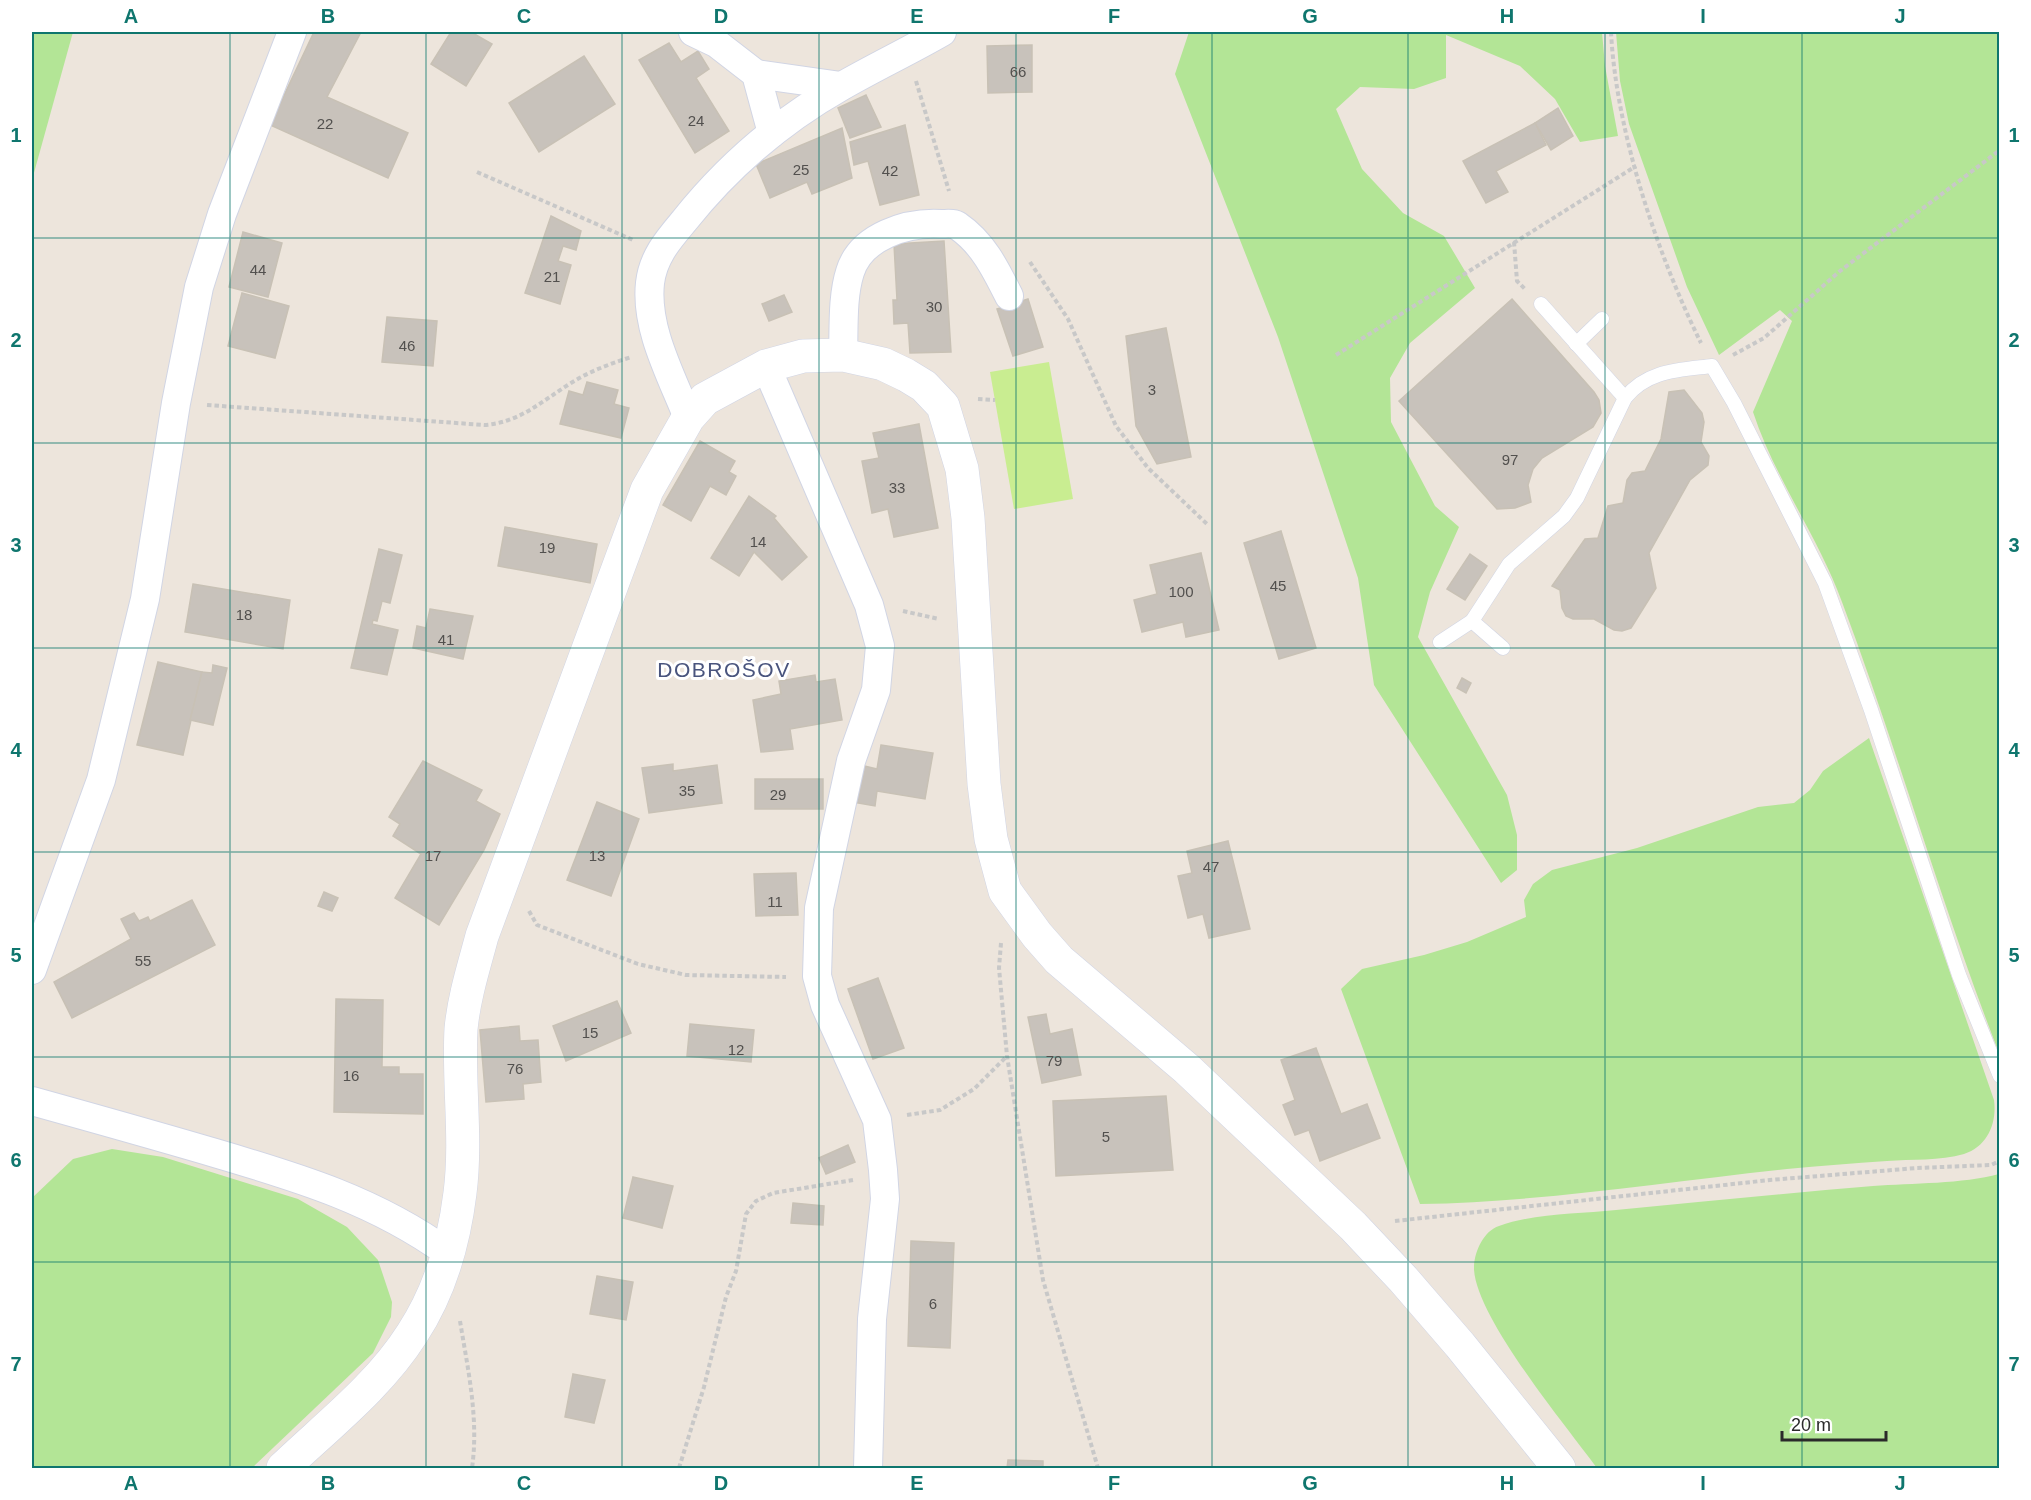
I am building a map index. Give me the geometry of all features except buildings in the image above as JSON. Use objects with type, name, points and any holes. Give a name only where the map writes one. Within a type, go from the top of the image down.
[{"type":"street","points":[[32,970],[101,780],[144,599],[176,403],[200,286],[211,246],[292,32]]},
{"type":"street","points":[[693,32],[716,43],[756,74],[841,86]]},
{"type":"street","points":[[688,418],[652,320],[650,284],[657,254],[723,178],[772,133],[841,86],[907,53],[942,32]]},
{"type":"street","points":[[756,74],[772,133]]},
{"type":"street","points":[[843,355],[850,272],[859,255],[873,241],[898,230],[926,223],[956,224],[981,246],[1009,296]]},
{"type":"street","points":[[283,1468],[389,1365],[429,1305],[448,1253],[460,1192],[462,1026],[468,988],[482,936],[647,490],[688,418],[705,399],[766,366],[803,356],[843,355],[883,364],[906,375],[924,386],[943,406],[962,469],[968,519],[984,784],[991,839],[1005,891],[1037,935],[1059,960],[1187,1070],[1353,1226],[1460,1345],[1558,1468]]},
{"type":"street","points":[[766,366],[869,605],[880,646],[876,690],[851,761],[819,908],[817,976],[825,1005],[877,1120],[883,1170],[885,1199],[872,1319],[868,1468]]},
{"type":"street","points":[[32,1101],[292,1176],[368,1204],[415,1229],[448,1253]]},
{"type":"lane","points":[[1541,304],[1625,399]]},
{"type":"lane","points":[[1576,344],[1602,320]]},
{"type":"lane","points":[[1440,642],[1472,621],[1509,564],[1564,516],[1577,498],[1625,399],[1635,386],[1659,373],[1712,366],[1825,583],[1871,710],[1959,975],[2000,1076]]},
{"type":"lane","points":[[1472,621],[1503,648]]},
{"type":"path","points":[[1611,32],[1613,69],[1636,166],[1659,243],[1679,298],[1712,366],[1764,338],[1840,271],[2000,150]]},
{"type":"path","points":[[907,53],[939,153],[956,224]]},
{"type":"path","points":[[1336,355],[1636,166]]},
{"type":"path","points":[[477,172],[626,236]]},
{"type":"path","points":[[1514,242],[1517,281],[1541,304]]},
{"type":"path","points":[[1027,260],[1068,320],[1087,357],[1107,408],[1128,442],[1148,468],[1207,524]]},
{"type":"path","points":[[176,403],[484,425],[505,424],[601,367],[661,347]]},
{"type":"path","points":[[869,605],[946,621],[975,642]]},
{"type":"path","points":[[504,877],[537,925],[638,964],[686,975],[817,976]]},
{"type":"path","points":[[1005,891],[999,968],[1007,1056],[1044,1280],[1098,1468]]},
{"type":"path","points":[[877,1120],[939,1110],[974,1089],[1007,1056]]},
{"type":"path","points":[[1353,1226],[1457,1213],[1578,1203],[1770,1180],[1917,1168],[1991,1165],[2000,1161]]},
{"type":"path","points":[[679,1468],[704,1387],[726,1297],[736,1271],[746,1214],[756,1201],[773,1193],[857,1179],[883,1170]]},
{"type":"path","points":[[458,1312],[472,1387],[475,1445],[472,1468]]},
{"type":"green space","points":[[32,32],[73,32],[32,180]]},
{"type":"green space","points":[[1189,32],[1602,32],[1605,66],[1618,136],[1580,142],[1555,99],[1520,66],[1446,35],[1446,78],[1414,89],[1360,87],[1336,109],[1362,169],[1403,213],[1444,236],[1475,288],[1410,343],[1390,378],[1391,422],[1435,506],[1459,527],[1430,592],[1418,637],[1507,795],[1517,835],[1517,870],[1501,883],[1374,685],[1358,578],[1278,337],[1175,74]]},
{"type":"green space","points":[[1616,32],[1999,32],[1999,1053],[1958,941],[1842,602],[1821,554],[1773,461],[1753,412],[1792,321],[1780,310],[1719,355],[1687,287],[1629,124],[1620,81]]},
{"type":"green space","points":[[1049,362],[1073,499],[1014,509],[990,372]]},
{"type":"green space","points":[[1869,738],[1994,1100],[1994,1117],[1985,1139],[1964,1154],[1945,1158],[1787,1169],[1512,1200],[1420,1204],[1341,989],[1362,969],[1424,955],[1467,942],[1526,917],[1524,900],[1533,884],[1552,870],[1637,848],[1758,807],[1794,803],[1810,790],[1823,771]]},
{"type":"green space","points":[[112,1149],[163,1157],[298,1199],[347,1227],[378,1260],[392,1302],[391,1317],[373,1353],[252,1468],[32,1468],[32,1198],[73,1159]]},
{"type":"green space","points":[[1999,1174],[1999,1468],[1597,1468],[1504,1340],[1477,1286],[1474,1266],[1478,1248],[1494,1228],[1513,1222],[1557,1215],[1873,1186],[1954,1181]]},
{"type":"district","name":"DOBROŠOV","points":[[724,669]]}]
